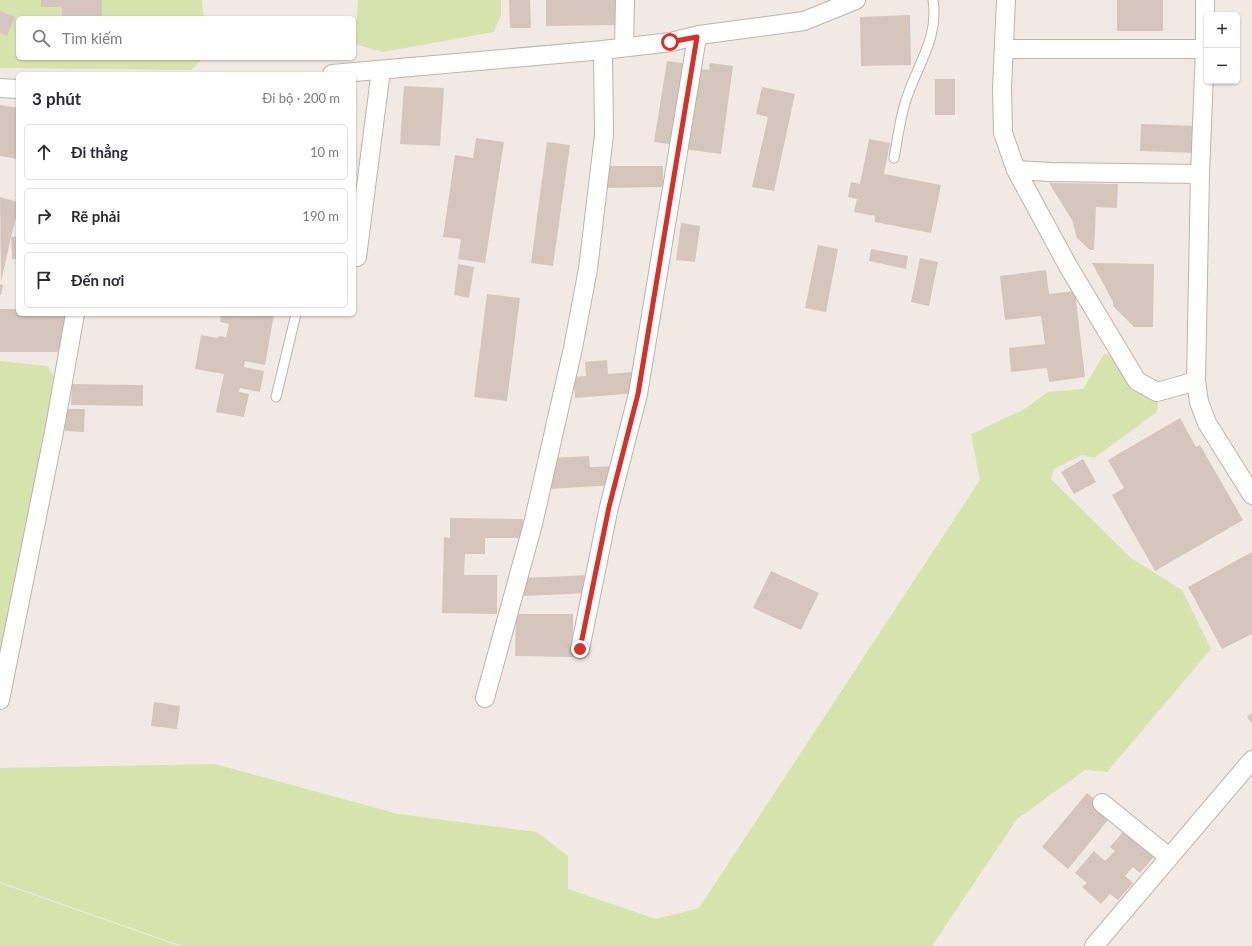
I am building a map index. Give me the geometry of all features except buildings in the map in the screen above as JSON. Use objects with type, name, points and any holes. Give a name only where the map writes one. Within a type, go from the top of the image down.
[{"type":"street","points":[[624,47],[625,0]]},
{"type":"street","points":[[356,72],[603,50],[670,42],[699,36],[804,21],[856,0]]},
{"type":"street","points":[[1006,0],[1002,88],[1003,133],[1016,170],[1068,266],[1137,381],[1157,392],[1196,381]]},
{"type":"street","points":[[1205,0],[1205,48]]},
{"type":"street","points":[[580,649],[609,507],[638,394],[697,37]]},
{"type":"street","points":[[1004,49],[1204,49]]},
{"type":"street","points":[[485,698],[533,524],[588,269],[604,136],[603,50]]},
{"type":"street","points":[[357,257],[381,70]]},
{"type":"street","points":[[1204,74],[1200,174],[1196,381],[1199,402],[1207,423],[1252,495]]},
{"type":"street","points":[[0,88],[16,89]]},
{"type":"street","points":[[1016,170],[1050,172],[1200,174]]},
{"type":"street","points":[[0,700],[54,432],[75,316]]},
{"type":"street","points":[[1094,946],[1252,760]]},
{"type":"street","points":[[1102,803],[1169,857]]},
{"type":"lane","points":[[894,158],[907,97],[928,49],[935,14],[933,0]]},
{"type":"lane","points":[[276,397],[296,316]]},
{"type":"green space","points":[[0,0],[202,0],[204,16],[16,16],[16,60],[202,60],[191,70],[0,68]]},
{"type":"green space","points":[[358,0],[501,0],[501,15],[494,32],[383,52],[356,44]]},
{"type":"green space","points":[[1104,354],[1113,356],[1158,399],[1157,412],[1094,458],[1082,455],[1054,469],[1051,479],[1131,558],[1182,590],[1211,649],[1107,772],[1085,770],[1017,819],[932,946],[182,946],[0,882],[0,768],[215,764],[398,814],[537,832],[568,856],[568,889],[656,919],[699,908],[980,480],[971,434],[1023,410],[1048,392],[1083,389]]},
{"type":"green space","points":[[0,361],[48,366],[55,379],[0,668]]},
{"type":"green space","points":[[0,883],[179,946],[0,946]]},
{"type":"route","points":[[580,649],[609,507],[638,394],[673,190],[697,37],[670,42]]}]
